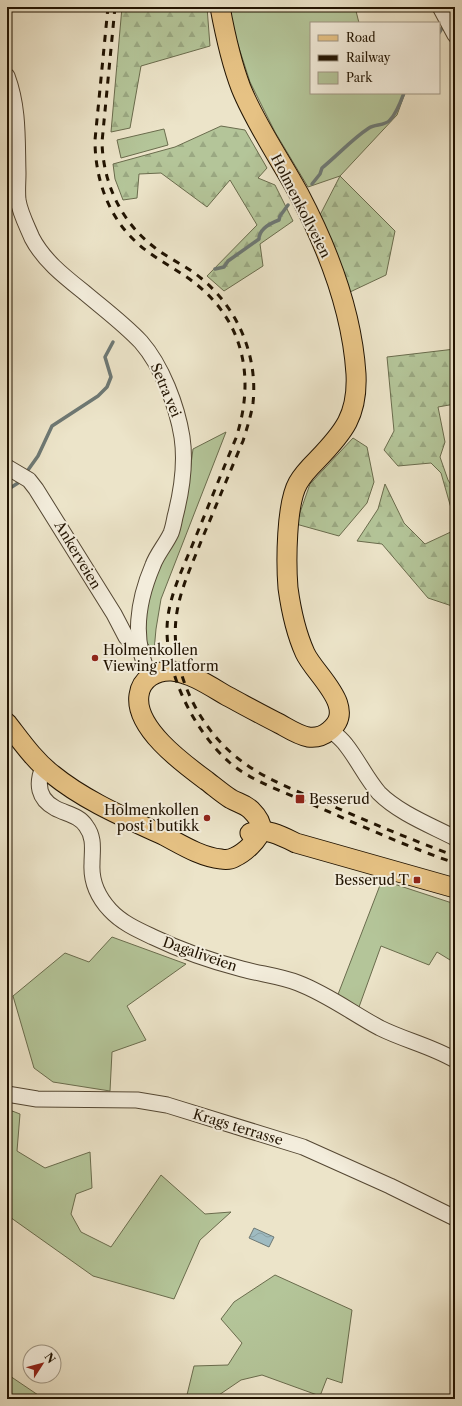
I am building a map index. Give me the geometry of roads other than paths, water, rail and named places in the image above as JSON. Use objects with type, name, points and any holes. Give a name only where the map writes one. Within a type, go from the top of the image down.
[{"type":"main road","name":"Holmenkollveien","points":[[220,7],[232,62],[242,90],[252,111],[298,192],[320,236],[338,284],[349,326],[356,371],[354,404],[349,420],[331,445],[300,479],[294,491],[290,511],[288,584],[292,612],[305,652],[316,671],[338,701],[339,714],[336,723],[331,730]]},
{"type":"main road","points":[[331,730],[323,735],[315,737],[302,735],[205,684],[184,674],[168,671],[150,676],[143,684],[138,697],[140,710],[144,721],[160,741],[187,766],[231,799],[252,838],[280,845],[296,843],[455,888]]},
{"type":"main road","points":[[7,723],[43,767],[65,785],[87,798],[198,852],[227,860],[236,857],[252,838]]},
{"type":"street","points":[[440,7],[455,35]]},
{"type":"street","name":"Setra vei","points":[[7,76],[15,102],[17,124],[18,201],[22,215],[33,240],[49,262],[61,274],[116,318],[141,343],[153,359],[168,388],[180,425],[183,442],[184,470],[180,500],[171,533],[153,565],[141,600],[138,625],[140,650],[144,665],[150,676]]},
{"type":"street","name":"Ankerveien","points":[[7,467],[29,480],[36,489],[114,614],[126,637],[140,650]]},
{"type":"street","points":[[331,730],[347,746],[358,764],[379,792],[392,803],[416,818],[455,838]]},
{"type":"street","name":"Dagaliveien","points":[[43,767],[38,782],[43,797],[54,808],[77,817],[86,825],[92,837],[92,864],[95,886],[103,901],[117,917],[129,926],[200,957],[288,980],[310,988],[341,1004],[381,1029],[455,1060]]},
{"type":"street","name":"Krags terrasse","points":[[7,1094],[37,1098],[137,1100],[174,1107],[303,1147],[390,1186],[455,1218]]},
{"type":"water","points":[[254,1228],[274,1237],[269,1247],[249,1238]]},
{"type":"waterway","points":[[312,184],[320,174],[322,168],[363,132],[371,127],[388,122],[400,104],[404,94]]},
{"type":"waterway","points":[[215,269],[224,267],[228,261],[259,239],[263,229],[279,220],[280,216],[288,205]]},
{"type":"waterway","points":[[28,470],[38,456],[52,426],[98,396],[107,387],[111,377],[105,357],[113,342]]},
{"type":"waterway","points":[[7,490],[18,483]]},
{"type":"railway","points":[[108,7],[95,140],[97,168],[104,194],[117,219],[134,240],[148,252],[196,284],[213,299],[226,316],[235,335],[242,354],[245,374],[245,395],[242,416],[236,438],[172,596],[168,616],[167,635],[169,655],[174,675],[182,695],[203,732],[215,748],[229,762],[247,775],[381,834],[455,863]]},
{"type":"railway","points":[[115,7],[102,142],[103,157],[110,187],[123,214],[142,237],[154,247],[202,279],[226,304],[243,335],[249,351],[254,385],[253,403],[243,441],[190,568],[180,598],[176,619],[175,640],[178,661],[192,701],[203,720],[216,737],[231,752],[257,771],[290,788],[396,833],[455,856]]},
{"type":"place","name":"Holmenkollen Viewing Platform","points":[[95,658]]},
{"type":"place","name":"Besserud","points":[[300,799]]},
{"type":"place","name":"Holmenkollen post i butikk","points":[[207,818]]},
{"type":"place","name":"Besserud T","points":[[417,880]]}]
